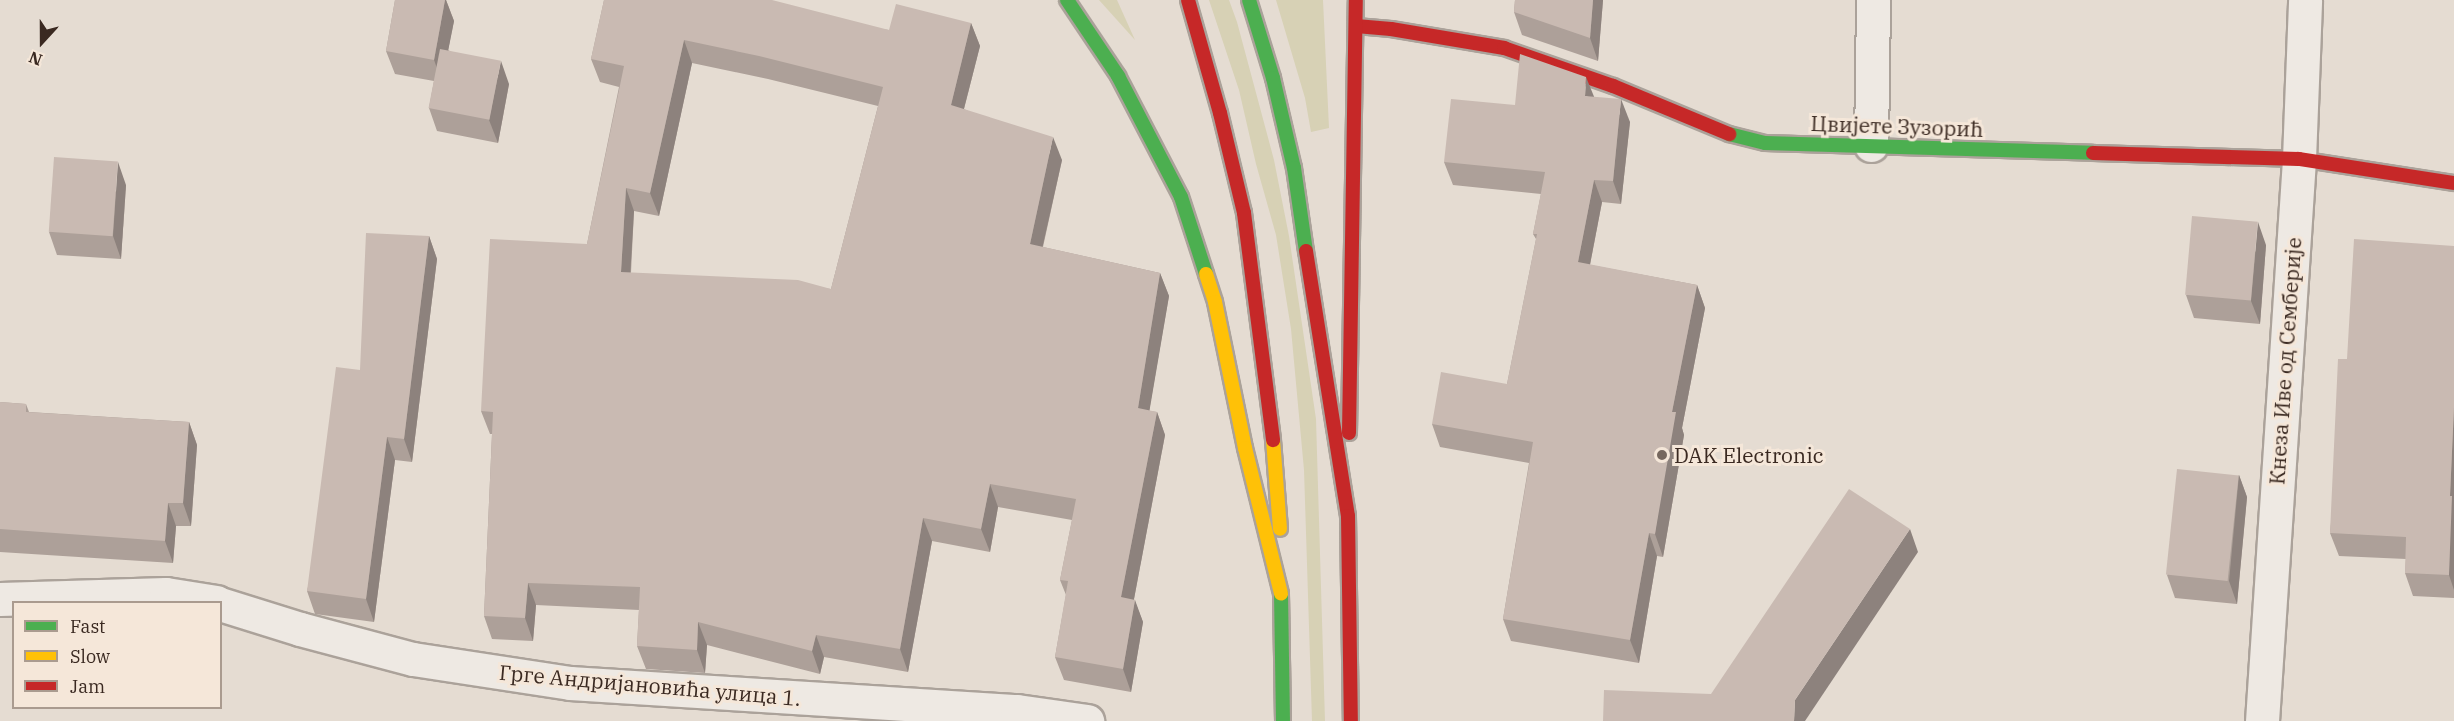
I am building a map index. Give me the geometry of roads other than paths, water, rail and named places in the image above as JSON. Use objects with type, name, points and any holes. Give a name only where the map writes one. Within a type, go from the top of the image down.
[{"type":"main road","points":[[1067,0],[1118,76],[1181,197],[1215,302],[1245,448],[1281,594]]},
{"type":"main road","points":[[1188,0],[1217,102],[1244,213],[1270,403],[1279,494],[1283,721]]},
{"type":"main road","points":[[1249,0],[1273,78],[1294,168],[1320,350],[1348,516]]},
{"type":"main road","points":[[1351,721],[1348,516],[1356,0]]},
{"type":"main road","name":"Цвијете Зузорић","points":[[1356,26],[1391,29],[1504,48],[1569,69],[1744,139],[1765,143],[2299,159],[2454,183]]},
{"type":"street","points":[[1870,145],[1872,0]]},
{"type":"street","name":"Кнеза Иве од Семберије","points":[[2262,721],[2299,159],[2305,0]]},
{"type":"street","name":"Грге Андријановића улица 1.","points":[[0,599],[166,594],[206,601]]},
{"type":"street","name":"Грге Андријановића улица 1.","points":[[222,604],[300,629],[413,659],[570,683],[1017,711],[1088,721]]},
{"type":"place","name":"DAK Electronic","points":[[1662,455]]}]
